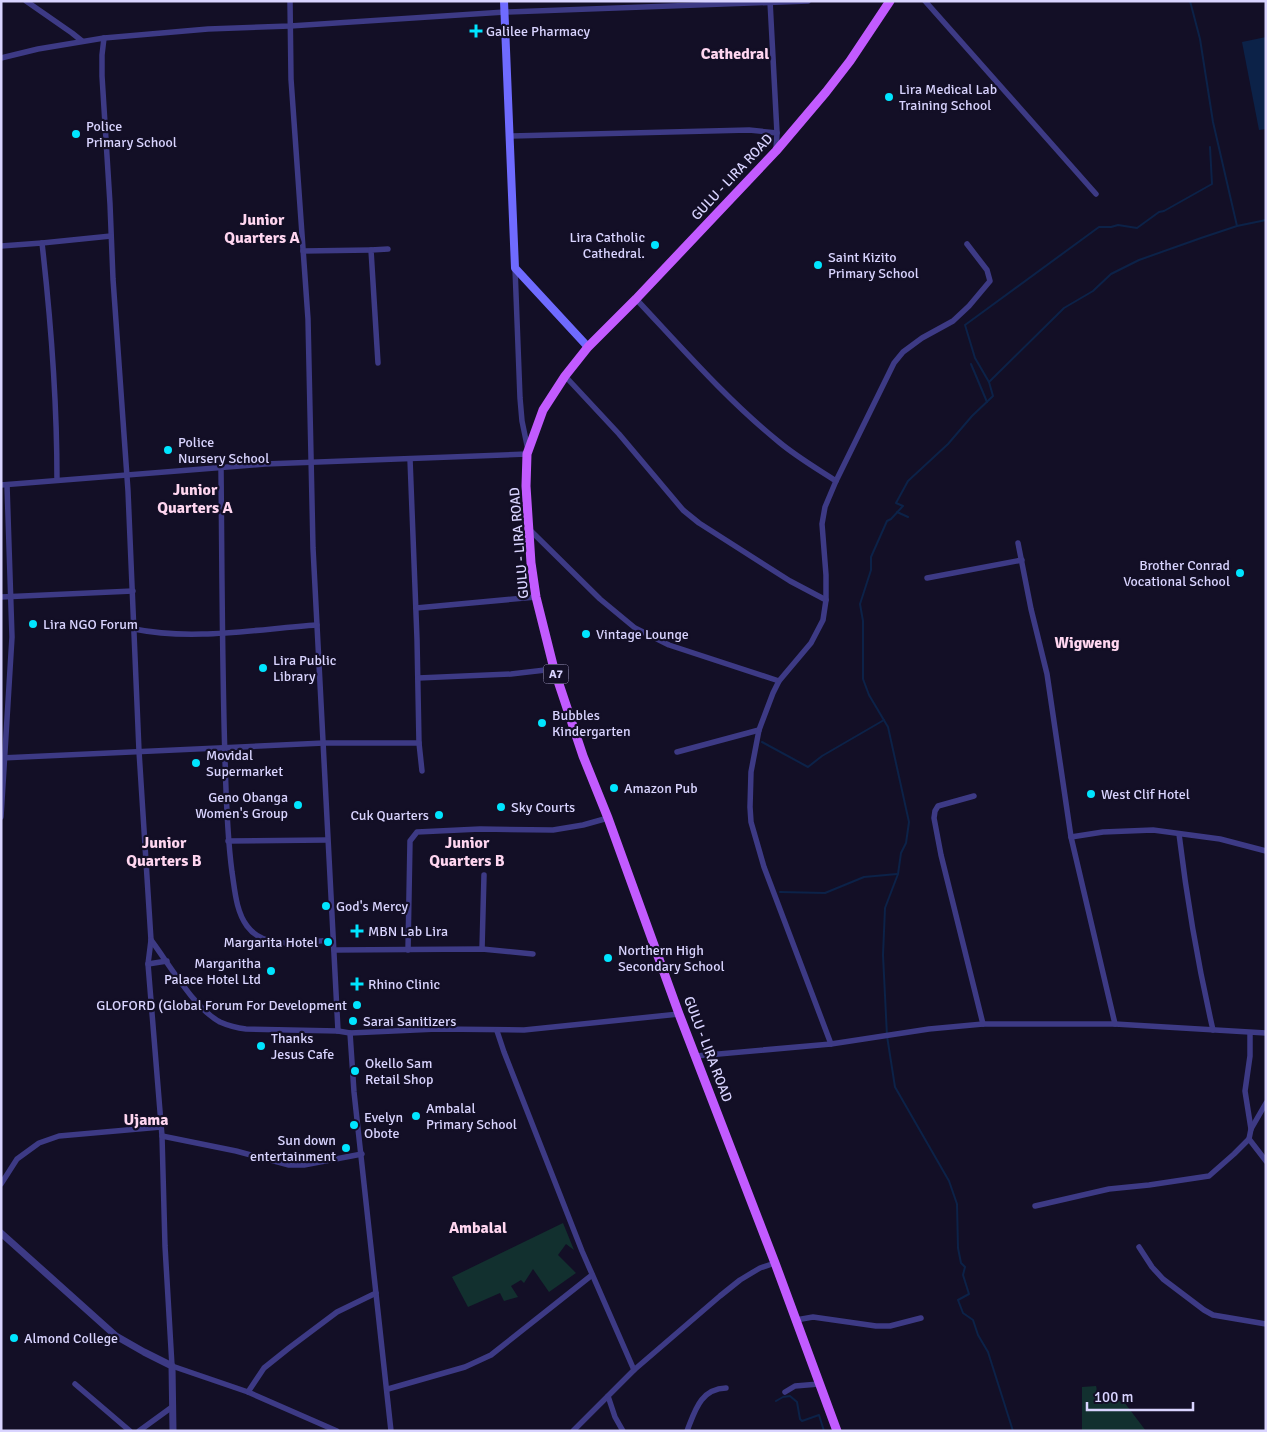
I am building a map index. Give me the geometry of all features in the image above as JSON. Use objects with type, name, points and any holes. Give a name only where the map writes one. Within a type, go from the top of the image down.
[{"type":"main road","points":[[504,1],[515,268],[588,347]]},
{"type":"main road","name":"GULU - LIRA ROAD","points":[[837,1431],[775,1263],[679,1014],[608,818],[583,756],[554,669],[536,597],[531,564],[526,486],[528,452],[543,410],[565,376],[588,347],[776,151],[826,92],[890,1]]},
{"type":"street","points":[[26,1],[82,41]]},
{"type":"street","points":[[290,1],[291,79],[308,319],[316,625],[324,743],[327,840],[338,1031]]},
{"type":"street","points":[[1,58],[82,41],[208,29],[290,26],[505,12],[808,1]]},
{"type":"street","points":[[925,1],[1096,194]]},
{"type":"street","points":[[770,2],[777,132],[776,151]]},
{"type":"street","points":[[104,38],[102,76],[133,591],[139,751],[151,940],[148,964],[162,1136],[174,1431]]},
{"type":"street","points":[[511,136],[739,130],[777,132]]},
{"type":"street","points":[[1,246],[111,236]]},
{"type":"street","points":[[42,243],[56,417],[58,480]]},
{"type":"street","points":[[831,1044],[764,867],[751,822],[751,772],[759,730],[773,693],[779,681],[818,631],[823,620],[826,600],[826,575],[822,524],[825,507],[836,481],[894,362],[903,352],[922,338],[953,321],[969,306],[990,281],[987,270],[967,244]]},
{"type":"street","points":[[303,251],[388,249]]},
{"type":"street","points":[[371,250],[378,363]]},
{"type":"street","points":[[1,817],[2,758],[10,684],[12,596],[4,485],[126,474],[311,462],[410,459],[528,452],[520,406],[515,268]]},
{"type":"street","points":[[636,299],[714,382],[777,441],[836,481]]},
{"type":"street","points":[[565,376],[619,434],[684,510],[698,523],[790,581],[826,600]]},
{"type":"street","points":[[410,459],[419,743],[422,770]]},
{"type":"street","points":[[222,468],[224,748],[228,841],[236,899],[244,920],[252,931],[270,942],[333,940]]},
{"type":"street","points":[[530,530],[600,599],[635,628],[669,645],[779,681]]},
{"type":"street","points":[[1018,543],[1047,674],[1071,836],[1115,1024]]},
{"type":"street","points":[[927,578],[1022,560]]},
{"type":"street","points":[[1,597],[133,591]]},
{"type":"street","points":[[416,608],[536,597]]},
{"type":"street","points":[[134,629],[159,633],[222,632],[316,625]]},
{"type":"street","points":[[418,678],[511,674],[554,669]]},
{"type":"street","points":[[678,752],[759,730]]},
{"type":"street","points":[[2,758],[324,743],[419,743]]},
{"type":"street","points":[[974,796],[938,806],[934,811],[934,818],[941,854],[983,1024]]},
{"type":"street","points":[[408,950],[410,841],[417,832],[480,829],[553,830],[583,825],[608,818]]},
{"type":"street","points":[[1071,836],[1103,832],[1153,830],[1220,839],[1266,851]]},
{"type":"street","points":[[1179,834],[1187,902],[1201,979],[1213,1030]]},
{"type":"street","points":[[228,841],[327,840]]},
{"type":"street","points":[[482,949],[484,875]]},
{"type":"street","points":[[151,940],[196,1001],[208,1014],[232,1027],[251,1030],[338,1031],[350,1033],[437,1029],[497,1031],[556,1028],[679,1014]]},
{"type":"street","points":[[334,950],[482,949],[533,954]]},
{"type":"street","points":[[148,964],[167,961]]},
{"type":"street","points":[[696,1056],[831,1044],[928,1029],[983,1024],[1115,1024],[1266,1033]]},
{"type":"street","points":[[497,1031],[592,1275],[634,1370]]},
{"type":"street","points":[[350,1033],[354,1092],[388,1389],[391,1431]]},
{"type":"street","points":[[1250,1033],[1250,1056],[1244,1091],[1251,1129]]},
{"type":"street","points":[[1035,1206],[1109,1189],[1149,1186],[1208,1176],[1249,1139],[1251,1129],[1266,1103]]},
{"type":"street","points":[[1,1184],[17,1159],[24,1153],[59,1136],[161,1127]]},
{"type":"street","points":[[162,1136],[236,1151],[289,1165],[304,1165],[362,1154]]},
{"type":"street","points":[[1249,1139],[1266,1161]]},
{"type":"street","points":[[1,1233],[116,1336],[172,1366],[248,1392],[338,1431]]},
{"type":"street","points":[[1139,1247],[1152,1267],[1163,1279],[1204,1310],[1213,1315],[1266,1324]]},
{"type":"street","points":[[573,1431],[634,1370],[740,1280],[760,1268],[775,1263]]},
{"type":"street","points":[[388,1389],[465,1366],[491,1355],[592,1275]]},
{"type":"street","points":[[248,1392],[264,1368],[272,1361],[337,1312],[376,1293]]},
{"type":"street","points":[[796,1320],[813,1317],[876,1326],[890,1326],[921,1318]]},
{"type":"street","points":[[75,1384],[130,1431]]},
{"type":"street","points":[[787,1390],[819,1384]]},
{"type":"street","points":[[687,1431],[694,1409],[699,1403],[710,1392],[726,1388]]},
{"type":"street","points":[[608,1396],[615,1417],[623,1431]]},
{"type":"street","points":[[139,1431],[172,1407]]},
{"type":"green space","points":[[563,1223],[574,1250],[566,1244],[558,1255],[576,1273],[549,1292],[533,1269],[524,1283],[521,1280],[511,1286],[518,1297],[504,1301],[500,1293],[468,1307],[452,1277]]},
{"type":"green space","points":[[1096,1386],[1100,1403],[1109,1399],[1124,1402],[1146,1431],[1082,1431],[1082,1387]]},
{"type":"water","points":[[1266,37],[1266,129],[1259,130],[1242,42]]},
{"type":"waterway","points":[[1190,1],[1200,39],[1213,122],[1237,226]]},
{"type":"waterway","points":[[989,382],[975,358],[965,325],[1099,227],[1118,225],[1137,228],[1159,212],[1212,184],[1210,147]]},
{"type":"waterway","points":[[1013,1431],[988,1352],[978,1335],[973,1320],[963,1313],[958,1300],[969,1294],[963,1275],[965,1267],[961,1263],[958,1248],[957,1204],[949,1181],[895,1087],[887,1036],[883,955],[885,908],[898,874],[909,822],[888,727],[869,695],[863,679],[863,621],[860,604],[871,570],[871,557],[887,521],[903,506],[896,503],[908,481],[948,444],[972,416],[993,396],[989,382],[1064,308],[1093,291],[1111,274],[1139,260],[1237,226],[1266,220]]},
{"type":"waterway","points":[[971,364],[987,402]]},
{"type":"waterway","points":[[897,512],[908,517]]},
{"type":"waterway","points":[[762,742],[808,767],[822,756],[884,720]]},
{"type":"waterway","points":[[780,892],[825,893],[864,877],[897,874]]},
{"type":"waterway","points":[[776,1401],[790,1396],[797,1402],[800,1419],[802,1421],[819,1415],[824,1431]]},
{"type":"place","name":"Galilee Pharmacy","points":[[476,31]]},
{"type":"place","name":"Lira Medical Lab Training School","points":[[889,97]]},
{"type":"place","name":"Police Primary School","points":[[76,134]]},
{"type":"place","name":"Lira Catholic Cathedral.","points":[[655,245]]},
{"type":"place","name":"Saint Kizito Primary School","points":[[818,265]]},
{"type":"place","name":"Police Nursery School","points":[[168,450]]},
{"type":"place","name":"Brother Conrad Vocational School","points":[[1240,573]]},
{"type":"place","name":"Lira NGO Forum","points":[[33,624]]},
{"type":"place","name":"Vintage Lounge","points":[[586,634]]},
{"type":"place","name":"Lira Public Library","points":[[263,668]]},
{"type":"place","name":"Bubbles Kindergarten","points":[[542,723]]},
{"type":"place","name":"Movidal Supermarket","points":[[196,763]]},
{"type":"place","name":"Amazon Pub","points":[[614,788]]},
{"type":"place","name":"West Clif Hotel","points":[[1091,794]]},
{"type":"place","name":"Geno Obanga Women's Group","points":[[298,805]]},
{"type":"place","name":"Sky Courts","points":[[501,807]]},
{"type":"place","name":"Cuk Quarters","points":[[439,815]]},
{"type":"place","name":"God's Mercy","points":[[326,906]]},
{"type":"place","name":"MBN Lab Lira","points":[[357,931]]},
{"type":"place","name":"Margarita Hotel","points":[[328,942]]},
{"type":"place","name":"Northern High Secondary School","points":[[608,958]]},
{"type":"place","name":"Margaritha Palace Hotel Ltd","points":[[271,971]]},
{"type":"place","name":"Rhino Clinic","points":[[357,984]]},
{"type":"place","name":"GLOFORD (Global Forum For Development","points":[[357,1005]]},
{"type":"place","name":"Sarai Sanitizers","points":[[353,1021]]},
{"type":"place","name":"Thanks Jesus Cafe","points":[[261,1046]]},
{"type":"place","name":"Okello Sam Retail Shop","points":[[355,1071]]},
{"type":"place","name":"Ambalal Primary School","points":[[416,1116]]},
{"type":"place","name":"Evelyn Obote","points":[[354,1125]]},
{"type":"place","name":"Sun down entertainment","points":[[346,1148]]},
{"type":"place","name":"Almond College","points":[[14,1338]]},
{"type":"district","name":"Cathedral","points":[[735,54]]},
{"type":"district","name":"Junior Quarters A","points":[[262,229]]},
{"type":"district","name":"Junior Quarters A","points":[[195,499]]},
{"type":"district","name":"Wigweng","points":[[1087,643]]},
{"type":"district","name":"Junior Quarters B","points":[[164,852]]},
{"type":"district","name":"Junior Quarters B","points":[[467,852]]},
{"type":"district","name":"Ujama","points":[[146,1120]]},
{"type":"district","name":"Ambalal","points":[[478,1228]]}]
